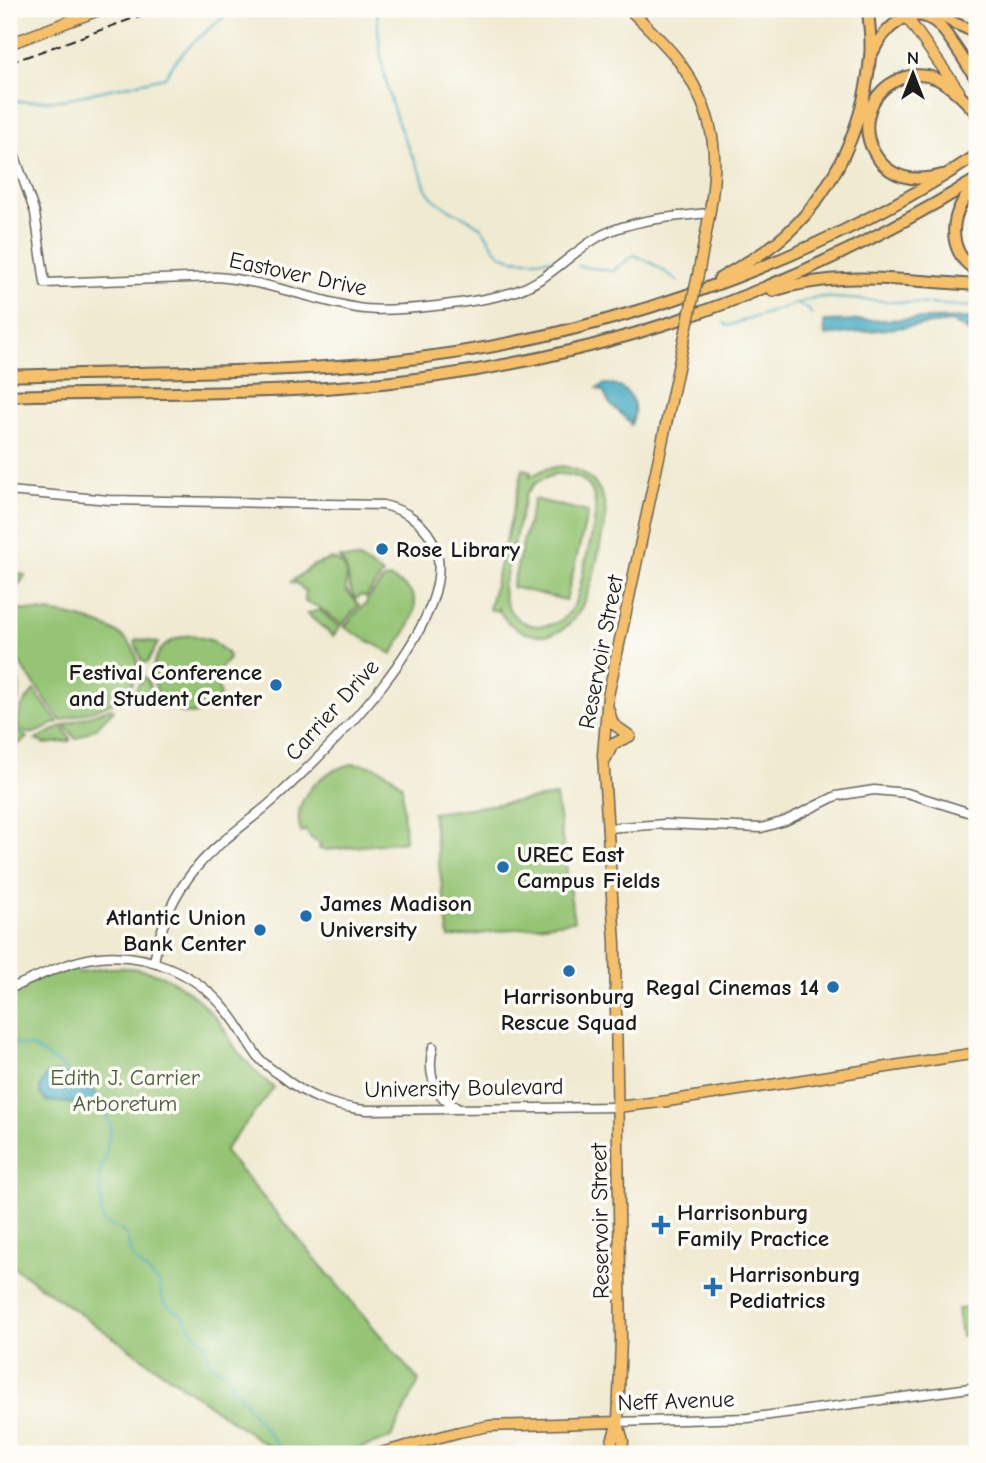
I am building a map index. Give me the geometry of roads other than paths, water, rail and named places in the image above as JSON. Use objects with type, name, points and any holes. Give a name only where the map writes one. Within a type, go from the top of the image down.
[{"type":"highway","points":[[708,286],[766,250],[792,228],[813,205],[835,173],[856,124],[870,56],[868,9]]},
{"type":"highway","points":[[934,9],[952,22],[977,33]]},
{"type":"highway","points":[[870,56],[878,40],[903,12],[916,14],[937,23],[977,80]]},
{"type":"highway","points":[[954,170],[920,179],[893,173],[876,157],[869,140],[869,113],[883,89],[895,80],[909,76],[936,79],[964,98],[977,114]]},
{"type":"highway","points":[[9,376],[251,372],[433,356],[503,344],[590,324],[733,279],[868,219],[977,155]]},
{"type":"highway","points":[[717,308],[862,244],[977,179]]},
{"type":"highway","points":[[977,186],[961,202],[953,230],[954,242],[962,257],[977,271]]},
{"type":"highway","points":[[9,396],[296,390],[465,373],[520,364],[607,343],[789,286],[823,281],[881,279],[977,285]]},
{"type":"main road","points":[[9,44],[102,9]]},
{"type":"main road","name":"Reservoir Street","points":[[611,1454],[618,1422],[621,1339],[615,943],[603,772],[603,733],[607,699],[699,270],[715,157],[711,127],[695,86],[677,59],[629,9]]},
{"type":"main road","points":[[925,9],[937,23]]},
{"type":"main road","points":[[903,12],[964,98]]},
{"type":"main road","points":[[603,772],[609,749],[617,741],[630,736],[613,724],[607,699]]},
{"type":"main road","name":"University Boulevard","points":[[617,1107],[977,1053]]},
{"type":"main road","name":"Reservoir Street","points":[[618,1422],[623,1441],[622,1454]]},
{"type":"main road","name":"Neff Avenue","points":[[377,1454],[492,1425],[618,1422]]},
{"type":"street","name":"Eastover Drive","points":[[9,139],[35,213],[45,284],[217,276],[357,308],[418,307],[514,292],[544,278],[603,234],[645,223],[709,213]]},
{"type":"street","points":[[690,215],[706,229]]},
{"type":"street","name":"Carrier Drive","points":[[9,491],[98,500],[383,505],[416,520],[429,535],[436,549],[439,567],[435,590],[425,617],[393,673],[377,695],[303,773],[211,853],[192,873],[170,909],[154,962]]},
{"type":"street","points":[[607,828],[666,824],[761,828],[785,821],[836,796],[869,790],[907,793],[977,815]]},
{"type":"street","name":"University Boulevard","points":[[9,989],[61,968],[96,958],[128,957],[154,962],[181,972],[208,990],[228,1011],[261,1060],[299,1090],[329,1104],[357,1109],[617,1107]]},
{"type":"street","points":[[433,1047],[431,1065],[436,1089],[446,1102],[459,1108]]},
{"type":"street","name":"Neff Avenue","points":[[618,1422],[748,1418],[977,1387]]},
{"type":"water","points":[[977,318],[977,341],[963,327],[951,322],[825,336],[824,321]]},
{"type":"water","points":[[605,384],[620,387],[630,396],[634,409],[631,425],[609,403],[604,392],[597,388]]},
{"type":"water","points":[[58,1072],[90,1086],[100,1100],[91,1105],[46,1101],[40,1094],[40,1087],[46,1075]]},
{"type":"waterway","points":[[9,102],[61,100],[165,77],[187,49],[232,9]]},
{"type":"waterway","points":[[377,9],[380,52],[388,92],[409,150],[429,193],[437,202],[478,225],[501,255],[518,260],[559,260]]},
{"type":"waterway","points":[[578,266],[613,271],[634,255],[678,281]]},
{"type":"waterway","points":[[724,323],[727,326],[817,297],[977,307]]},
{"type":"waterway","points":[[797,304],[808,309],[812,315]]},
{"type":"waterway","points":[[9,1041],[40,1052],[67,1070],[70,1079]]},
{"type":"waterway","points":[[96,1103],[101,1104],[111,1126],[99,1174],[102,1221],[125,1233],[132,1256],[160,1284],[167,1306],[184,1317],[205,1344],[209,1362],[225,1375]]},
{"type":"waterway","points":[[228,1380],[284,1454]]},
{"type":"railway","points":[[9,63],[159,9]]},
{"type":"place","name":"Rose Library","points":[[382,549]]},
{"type":"place","name":"Festival Conference and Student Center","points":[[276,685]]},
{"type":"place","name":"UREC East Campus Fields","points":[[503,867]]},
{"type":"place","name":"James Madison University","points":[[306,916]]},
{"type":"place","name":"Atlantic Union Bank Center","points":[[260,930]]},
{"type":"place","name":"Harrisonburg Rescue Squad","points":[[569,971]]},
{"type":"place","name":"Regal Cinemas 14","points":[[833,987]]},
{"type":"place","name":"Harrisonburg Family Practice","points":[[661,1225]]},
{"type":"place","name":"Harrisonburg Pediatrics","points":[[713,1287]]},
{"type":"park label","name":"Edith J. Carrier Arboretum","points":[[125,1090]]}]
